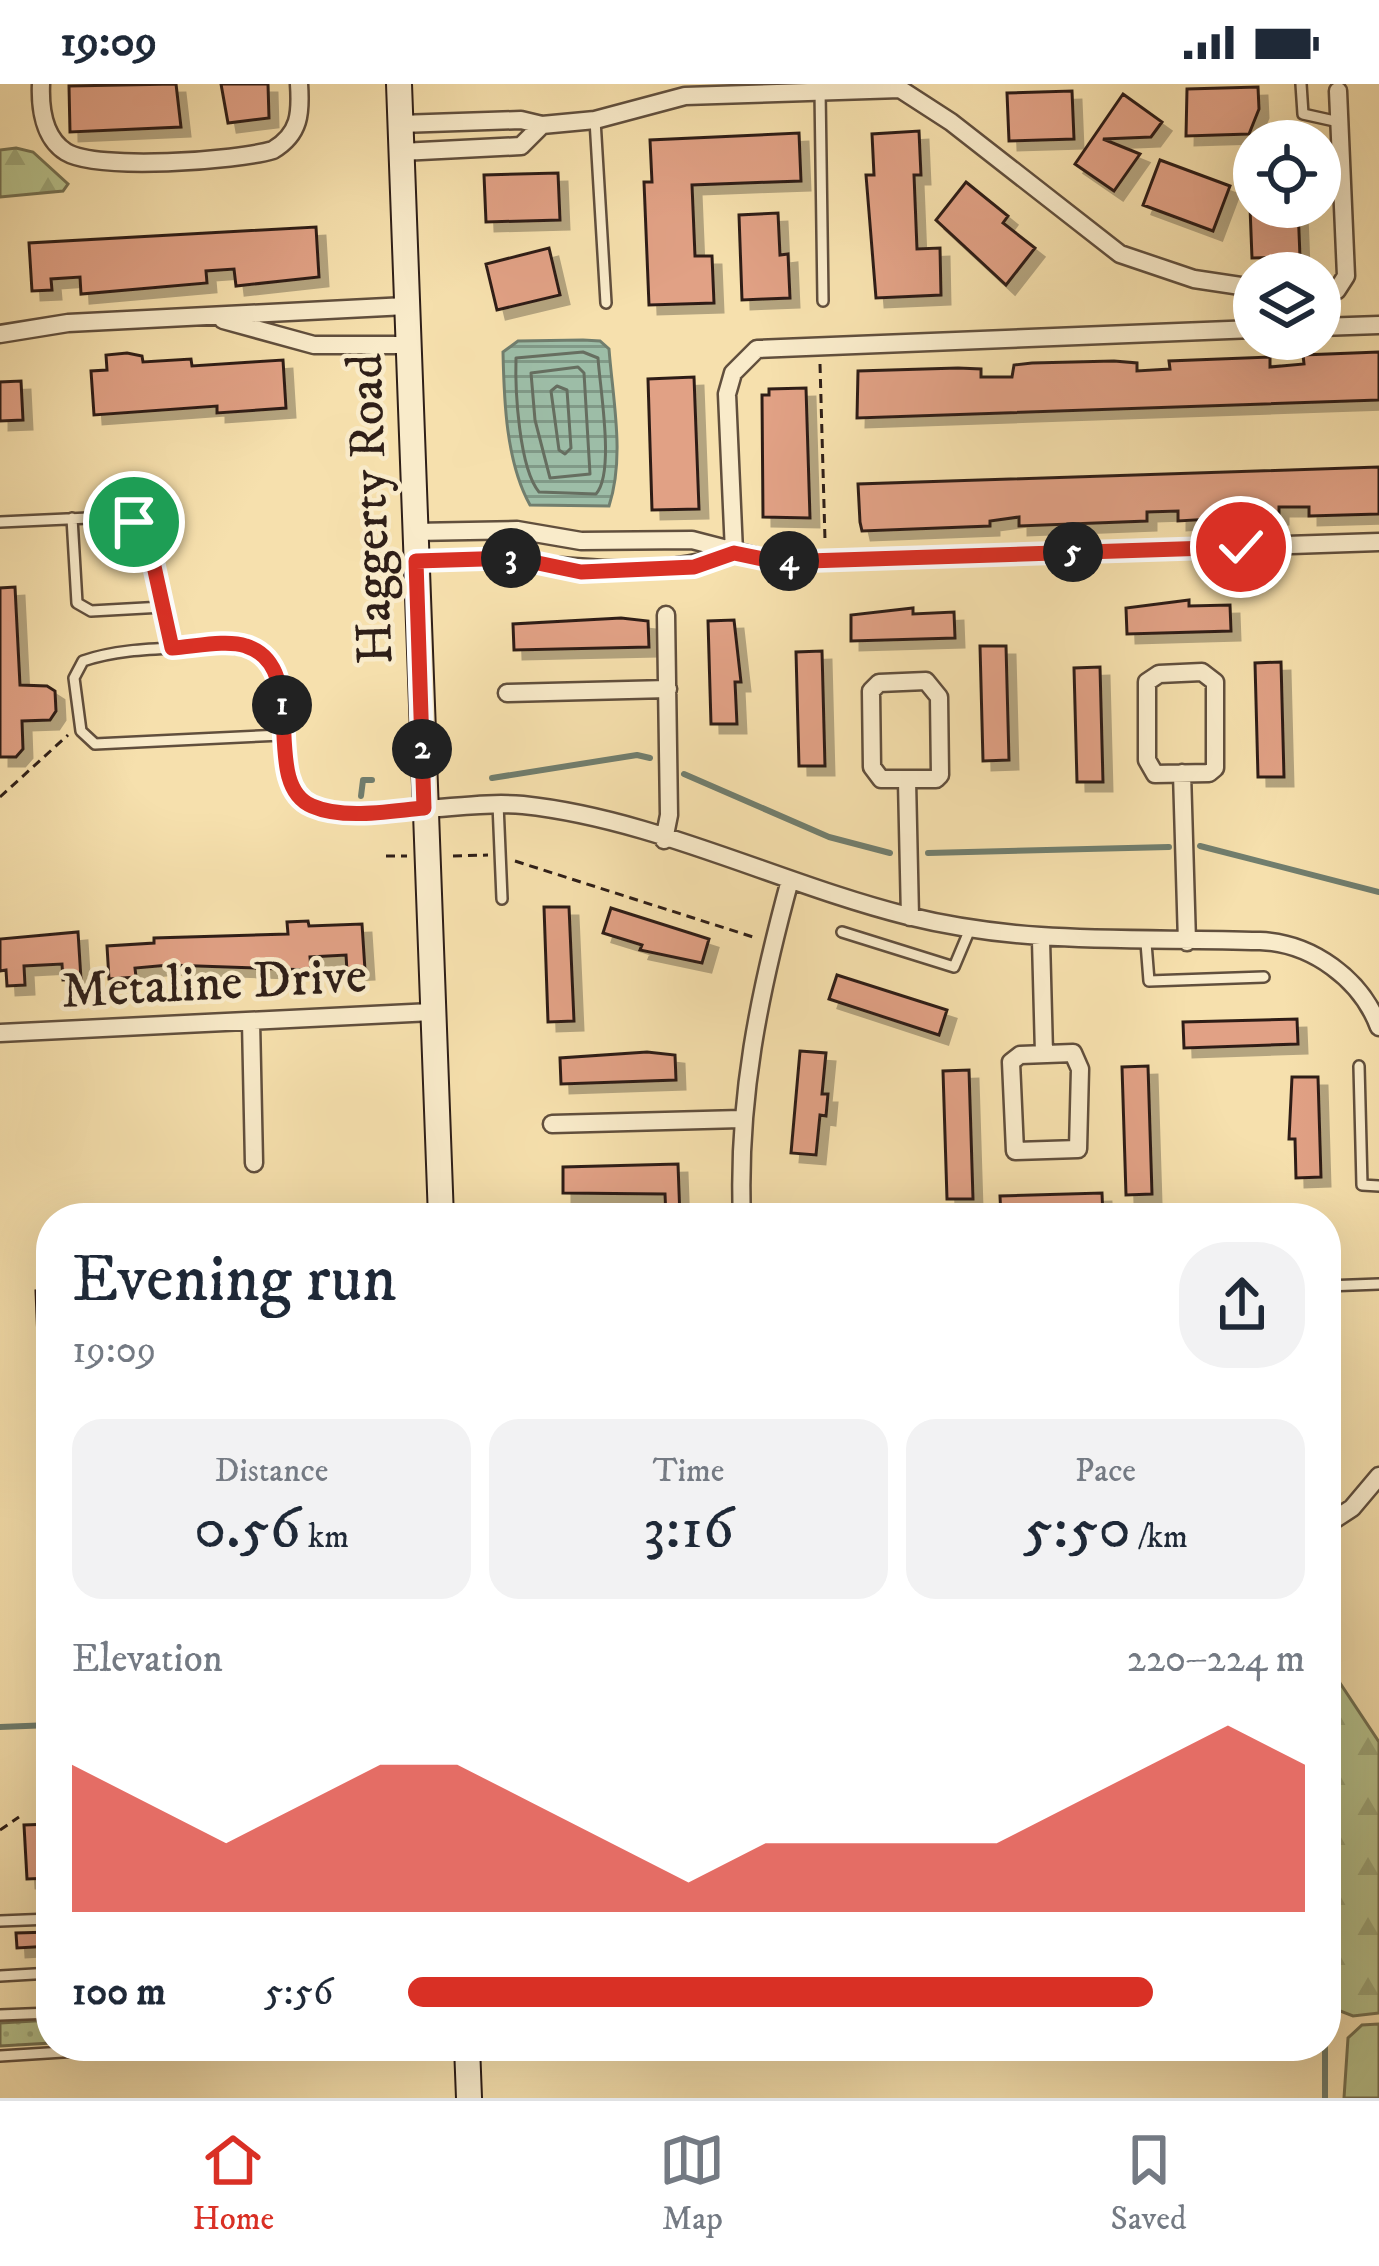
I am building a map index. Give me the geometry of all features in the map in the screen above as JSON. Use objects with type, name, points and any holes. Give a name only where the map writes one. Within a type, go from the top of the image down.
[{"type":"main road","name":"Haggerty Road","points":[[399,84],[440,1203]]},
{"type":"main road","points":[[468,2061],[469,2098]]},
{"type":"street","points":[[41,84],[48,133],[62,150],[81,159],[114,161],[273,150],[286,142],[298,122],[299,84]]},
{"type":"street","points":[[400,124],[521,120],[542,125],[595,120],[685,96],[900,89],[951,122],[1120,254],[1194,279],[1233,285]]},
{"type":"street","points":[[1338,91],[1339,120]]},
{"type":"street","points":[[401,152],[520,146],[542,125]]},
{"type":"street","points":[[1341,166],[1346,276],[1341,284]]},
{"type":"street","points":[[0,334],[68,323],[406,305]]},
{"type":"street","points":[[216,318],[314,345],[408,345]]},
{"type":"street","points":[[1341,326],[1379,325]]},
{"type":"street","points":[[734,553],[727,394],[733,373],[758,349],[1233,330]]},
{"type":"street","points":[[414,532],[517,530],[581,541],[692,539],[777,562],[1379,542]]},
{"type":"street","points":[[416,561],[514,558],[581,572],[694,567],[734,553]]},
{"type":"street","points":[[664,840],[669,815],[666,614]]},
{"type":"street","points":[[1202,673],[1215,682],[1218,758],[1209,772],[1182,773],[1155,774],[1149,768],[1147,682],[1159,674],[1202,673]]},
{"type":"street","points":[[926,681],[938,691],[940,775],[907,782],[881,779],[872,767],[871,691],[879,682],[926,681]]},
{"type":"street","points":[[507,693],[668,689]]},
{"type":"street","points":[[1182,773],[1187,942]]},
{"type":"street","points":[[907,782],[910,916]]},
{"type":"street","points":[[424,808],[498,804],[554,809],[910,916],[970,929],[1041,940],[1276,942],[1307,952],[1361,993],[1379,1027]]},
{"type":"street","points":[[742,1203],[741,1119],[758,1004],[790,880]]},
{"type":"street","points":[[1041,940],[1044,1053]]},
{"type":"street","name":"Metaline Drive","points":[[0,1033],[432,1012]]},
{"type":"street","points":[[251,1022],[254,1163]]},
{"type":"street","points":[[1044,1053],[1073,1053],[1079,1060],[1082,1136],[1074,1151],[1021,1153],[1012,1144],[1011,1062],[1020,1054],[1044,1053]]},
{"type":"street","points":[[552,1124],[741,1119]]},
{"type":"street","points":[[1341,1515],[1379,1477]]},
{"type":"lane","points":[[1301,84],[1303,114],[1330,120]]},
{"type":"lane","points":[[820,90],[823,301]]},
{"type":"lane","points":[[595,120],[606,303]]},
{"type":"lane","points":[[72,518],[77,603],[91,611],[163,607]]},
{"type":"lane","points":[[0,522],[72,518],[134,522],[148,539],[172,648]]},
{"type":"lane","points":[[282,734],[95,744],[81,731],[74,678],[83,661],[107,652],[244,644],[266,657],[281,685],[282,734],[295,794],[309,806],[332,811],[424,808]]},
{"type":"lane","points":[[498,804],[502,899]]},
{"type":"lane","points":[[842,932],[954,967],[970,929]]},
{"type":"lane","points":[[1146,943],[1149,981],[1264,977]]},
{"type":"lane","points":[[1359,1066],[1362,1185],[1379,1186]]},
{"type":"lane","points":[[1341,1286],[1379,1285]]},
{"type":"lane","points":[[0,1921],[36,1920]]},
{"type":"lane","points":[[0,1976],[36,1974]]},
{"type":"lane","points":[[0,2015],[36,2014]]},
{"type":"lane","points":[[0,2056],[36,2054]]},
{"type":"path","points":[[820,352],[824,548]]},
{"type":"path","points":[[0,797],[67,736],[81,731]]},
{"type":"path","points":[[453,856],[491,854]]},
{"type":"path","points":[[386,856],[407,856]]},
{"type":"path","points":[[510,860],[753,937]]},
{"type":"path","points":[[0,1830],[19,1817]]},
{"type":"green space","points":[[0,150],[33,152],[68,184],[63,191],[0,197]]},
{"type":"green space","points":[[1341,1685],[1379,1742],[1379,2013],[1353,2016],[1341,2011]]},
{"type":"green space","points":[[36,2021],[36,2044],[0,2046],[0,2023]]},
{"type":"green space","points":[[1379,2024],[1379,2098],[1344,2098],[1348,2038],[1362,2025]]},
{"type":"water","points":[[518,341],[600,341],[609,349],[617,449],[609,506],[530,505],[511,450],[503,352]]},
{"type":"building","points":[[176,84],[181,127],[70,132],[69,86]]},
{"type":"building","points":[[221,84],[268,84],[269,118],[228,123]]},
{"type":"building","points":[[1258,87],[1259,109],[1255,120],[1233,120],[1233,135],[1186,136],[1187,89]]},
{"type":"building","points":[[1072,91],[1074,139],[1009,141],[1007,93]]},
{"type":"building","points":[[1123,94],[1162,122],[1151,137],[1103,139],[1140,154],[1114,191],[1075,164]]},
{"type":"building","points":[[919,131],[921,175],[914,175],[917,249],[940,248],[941,295],[876,298],[866,175],[874,175],[872,134]]},
{"type":"building","points":[[799,133],[801,181],[692,185],[695,256],[712,256],[714,303],[649,305],[644,182],[652,182],[650,140]]},
{"type":"building","points":[[1160,160],[1230,186],[1213,231],[1143,205]]},
{"type":"building","points":[[558,173],[560,220],[486,222],[484,175]]},
{"type":"building","points":[[966,182],[1008,216],[1003,223],[1035,248],[1006,285],[936,220]]},
{"type":"building","points":[[778,213],[780,255],[788,254],[790,298],[742,300],[739,215]]},
{"type":"building","points":[[316,227],[319,277],[236,286],[234,269],[206,271],[207,283],[81,294],[80,277],[51,279],[52,290],[32,291],[29,243]]},
{"type":"building","points":[[1251,228],[1299,228],[1300,252],[1252,252]]},
{"type":"building","points":[[549,248],[560,295],[497,310],[486,264]]},
{"type":"building","points":[[1379,352],[1379,400],[857,418],[858,371],[958,368],[981,369],[981,377],[1012,377],[1014,365],[1032,363],[1114,361],[1137,363],[1137,371],[1170,369],[1169,361],[1233,358],[1270,360],[1270,367],[1304,364],[1304,360],[1341,360],[1341,354]]},
{"type":"building","points":[[106,355],[142,356],[143,362],[191,359],[192,366],[283,360],[286,408],[217,413],[217,406],[94,415],[91,371],[107,370]]},
{"type":"building","points":[[694,377],[699,509],[652,510],[648,379]]},
{"type":"building","points":[[21,381],[23,420],[0,421],[0,382]]},
{"type":"building","points":[[806,388],[810,518],[763,517],[762,395],[769,395],[769,389]]},
{"type":"building","points":[[1379,467],[1379,514],[1309,516],[1309,507],[1279,507],[1279,515],[1178,521],[1178,511],[1147,512],[1147,521],[1019,526],[1019,517],[990,521],[990,526],[862,531],[860,522],[858,484]]},
{"type":"building","points":[[15,587],[20,685],[55,691],[56,711],[50,720],[22,721],[23,749],[16,757],[0,757],[0,588]]},
{"type":"building","points":[[1189,600],[1189,606],[1230,605],[1231,631],[1127,634],[1126,608]]},
{"type":"building","points":[[913,608],[913,614],[954,612],[955,638],[851,641],[851,615]]},
{"type":"building","points":[[734,620],[741,682],[735,682],[737,724],[711,724],[708,621]]},
{"type":"building","points":[[648,621],[649,647],[514,650],[513,624]]},
{"type":"building","points":[[980,646],[1006,646],[1009,760],[983,761]]},
{"type":"building","points":[[822,651],[825,766],[799,766],[796,652]]},
{"type":"building","points":[[1281,662],[1284,777],[1258,777],[1255,663]]},
{"type":"building","points":[[1100,667],[1103,782],[1077,782],[1074,668]]},
{"type":"building","points":[[544,907],[569,907],[574,1021],[548,1022]]},
{"type":"building","points":[[611,908],[709,939],[702,963],[640,950],[642,945],[603,933]]},
{"type":"building","points":[[308,921],[309,926],[362,924],[365,970],[347,971],[346,955],[310,957],[311,970],[169,965],[135,968],[136,977],[109,979],[107,946],[154,943],[154,938],[288,934],[287,922]]},
{"type":"building","points":[[78,932],[81,979],[63,980],[62,964],[24,966],[25,985],[7,986],[6,970],[0,971],[0,939]]},
{"type":"building","points":[[837,975],[947,1010],[939,1035],[829,999]]},
{"type":"building","points":[[1297,1019],[1298,1044],[1184,1048],[1183,1022]]},
{"type":"building","points":[[800,1051],[826,1053],[822,1094],[828,1094],[826,1116],[820,1115],[816,1155],[791,1153]]},
{"type":"building","points":[[647,1052],[675,1055],[676,1080],[561,1084],[560,1058]]},
{"type":"building","points":[[1148,1066],[1152,1194],[1126,1195],[1122,1067]]},
{"type":"building","points":[[969,1070],[973,1199],[947,1199],[943,1071]]},
{"type":"building","points":[[1292,1077],[1318,1077],[1321,1177],[1296,1178],[1295,1139],[1289,1139]]},
{"type":"building","points":[[678,1164],[679,1203],[665,1203],[665,1194],[563,1193],[563,1167]]},
{"type":"building","points":[[1102,1193],[1102,1203],[1000,1203],[1000,1196]]},
{"type":"building","points":[[24,1825],[36,1825],[36,1879],[27,1879]]},
{"type":"building","points":[[36,1932],[36,1947],[17,1948],[16,1933]]},
{"type":"waterway","points":[[492,778],[637,755],[650,758]]},
{"type":"waterway","points":[[684,774],[829,837],[890,853]]},
{"type":"waterway","points":[[361,796],[363,780],[372,780]]},
{"type":"waterway","points":[[1200,846],[1379,892]]},
{"type":"waterway","points":[[928,853],[1169,847]]},
{"type":"waterway","points":[[0,1727],[36,1726]]},
{"type":"waterway","points":[[1325,2061],[1325,2098]]},
{"type":"route","points":[[134,522],[148,539],[172,648],[244,644],[266,657],[281,685],[282,734],[295,794],[309,806],[332,811],[424,808],[416,561],[470,555],[514,558],[581,572],[694,567],[734,553],[777,562],[1241,547]]}]
